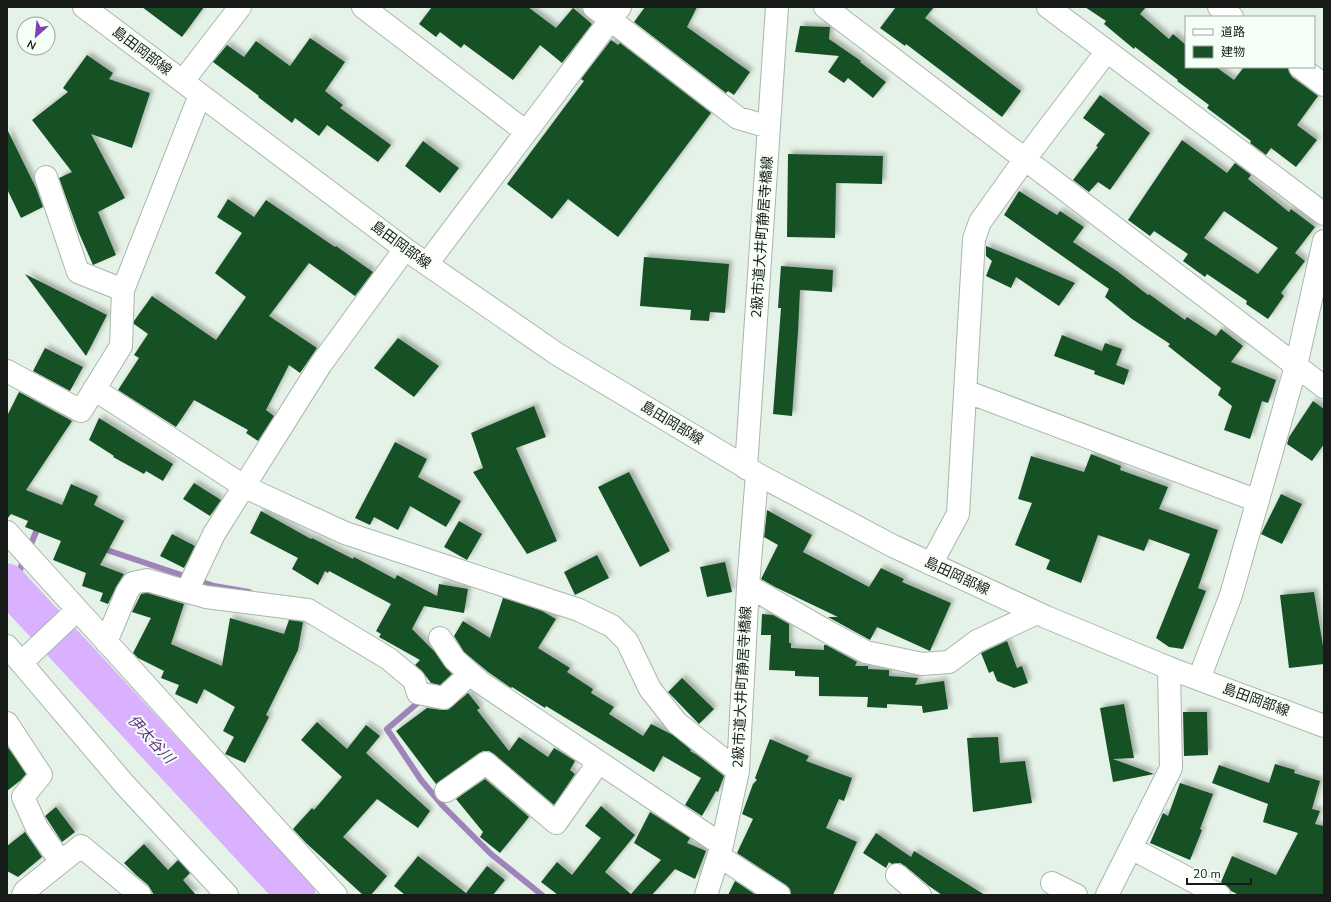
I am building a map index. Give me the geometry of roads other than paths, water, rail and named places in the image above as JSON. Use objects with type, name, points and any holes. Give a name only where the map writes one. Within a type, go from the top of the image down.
[{"type":"street","name":"島田岡部線","points":[[84,7],[427,264],[557,354],[752,471],[931,564],[1037,613],[1169,668],[1324,726]]},
{"type":"street","points":[[183,82],[240,7]]},
{"type":"street","points":[[363,7],[526,132]]},
{"type":"street","name":"2級市道大井町静居寺橋線","points":[[706,895],[721,850],[738,771],[769,127],[777,7]]},
{"type":"street","points":[[825,7],[1324,387]]},
{"type":"street","points":[[1048,7],[1324,214]]},
{"type":"street","points":[[1219,7],[1231,16]]},
{"type":"street","points":[[427,264],[526,132],[608,11],[738,118],[769,127]]},
{"type":"street","points":[[931,564],[958,514],[974,239],[980,222],[1025,159],[1107,51]]},
{"type":"street","points":[[1301,68],[1324,85]]},
{"type":"street","points":[[7,371],[81,411],[121,346],[123,290],[200,95]]},
{"type":"street","points":[[46,177],[78,272],[123,290]]},
{"type":"street","points":[[1199,679],[1231,595],[1258,501],[1296,366],[1324,241]]},
{"type":"street","points":[[187,591],[214,534],[321,364],[405,248]]},
{"type":"street","points":[[94,389],[245,487],[345,533],[579,610],[612,626],[627,641],[650,689],[677,723],[738,771]]},
{"type":"street","points":[[965,391],[1258,501]]},
{"type":"street","points":[[7,532],[336,895]]},
{"type":"street","points":[[106,642],[127,592],[133,583],[147,580],[206,597],[308,610],[389,659],[414,680],[418,693],[444,698],[470,674]]},
{"type":"street","points":[[748,586],[866,652],[922,664],[949,662],[977,641],[1037,613]]},
{"type":"street","points":[[21,663],[77,610]]},
{"type":"street","points":[[440,638],[455,660],[480,682],[599,762],[721,850],[779,895]]},
{"type":"street","points":[[7,646],[125,785],[227,895]]},
{"type":"street","points":[[1107,895],[1171,768],[1169,668]]},
{"type":"street","points":[[7,723],[41,776],[24,796],[37,828],[60,862]]},
{"type":"street","points":[[446,791],[486,763],[556,823],[599,762]]},
{"type":"street","points":[[23,895],[25,891],[81,846],[140,895]]},
{"type":"street","points":[[1131,848],[1219,895]]},
{"type":"street","points":[[897,874],[920,895]]},
{"type":"street","points":[[1052,883],[1076,895]]},
{"type":"waterway","points":[[29,549],[38,527],[41,528]]},
{"type":"waterway","points":[[101,548],[214,586],[249,592]]},
{"type":"waterway","points":[[12,589],[25,557]]},
{"type":"waterway","name":"伊太谷川","points":[[7,583],[296,895]]},
{"type":"waterway","points":[[421,697],[420,701],[387,729],[421,780],[443,806],[491,854],[542,895]]}]
